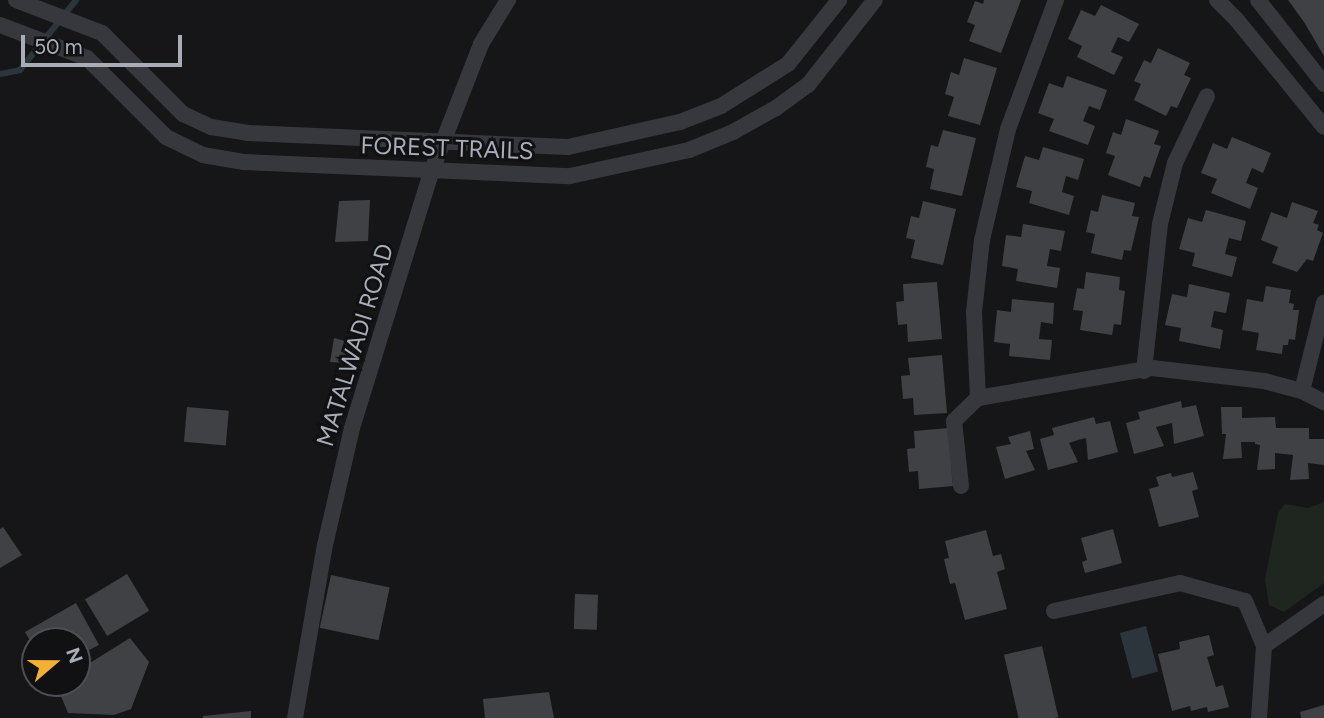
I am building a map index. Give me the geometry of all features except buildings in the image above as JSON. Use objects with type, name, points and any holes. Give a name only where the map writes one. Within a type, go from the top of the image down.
[{"type":"street","points":[[16,0],[102,33],[183,114],[211,127],[247,133],[568,147],[680,122],[721,106],[788,64],[839,0]]},
{"type":"street","name":"MATALWADI ROAD","points":[[295,718],[325,545],[352,428],[432,170],[481,44],[508,0]]},
{"type":"street","name":"FOREST TRAILS","points":[[0,25],[87,58],[166,137],[203,155],[244,162],[570,176],[689,150],[733,132],[776,108],[808,85],[841,46],[874,0]]},
{"type":"street","points":[[978,398],[974,312],[982,240],[1008,129],[1056,0]]},
{"type":"street","points":[[1217,0],[1236,19],[1324,127]]},
{"type":"street","points":[[1258,0],[1324,84]]},
{"type":"street","points":[[1144,371],[1160,224],[1175,163],[1207,96]]},
{"type":"street","points":[[166,137],[183,114]]},
{"type":"street","points":[[1302,391],[1324,303]]},
{"type":"street","points":[[961,486],[954,421],[978,398],[1152,368],[1264,381],[1302,391],[1324,402]]},
{"type":"street","points":[[1054,611],[1180,583],[1245,601],[1264,646],[1259,718]]},
{"type":"street","points":[[1264,646],[1324,604]]},
{"type":"shaded area","points":[[1324,502],[1324,583],[1284,612],[1269,605],[1265,579],[1278,513],[1285,504],[1308,508]]},
{"type":"shaded area","points":[[1146,626],[1158,671],[1132,678],[1120,633]]},
{"type":"waterway","points":[[0,74],[20,70],[76,0]]}]
